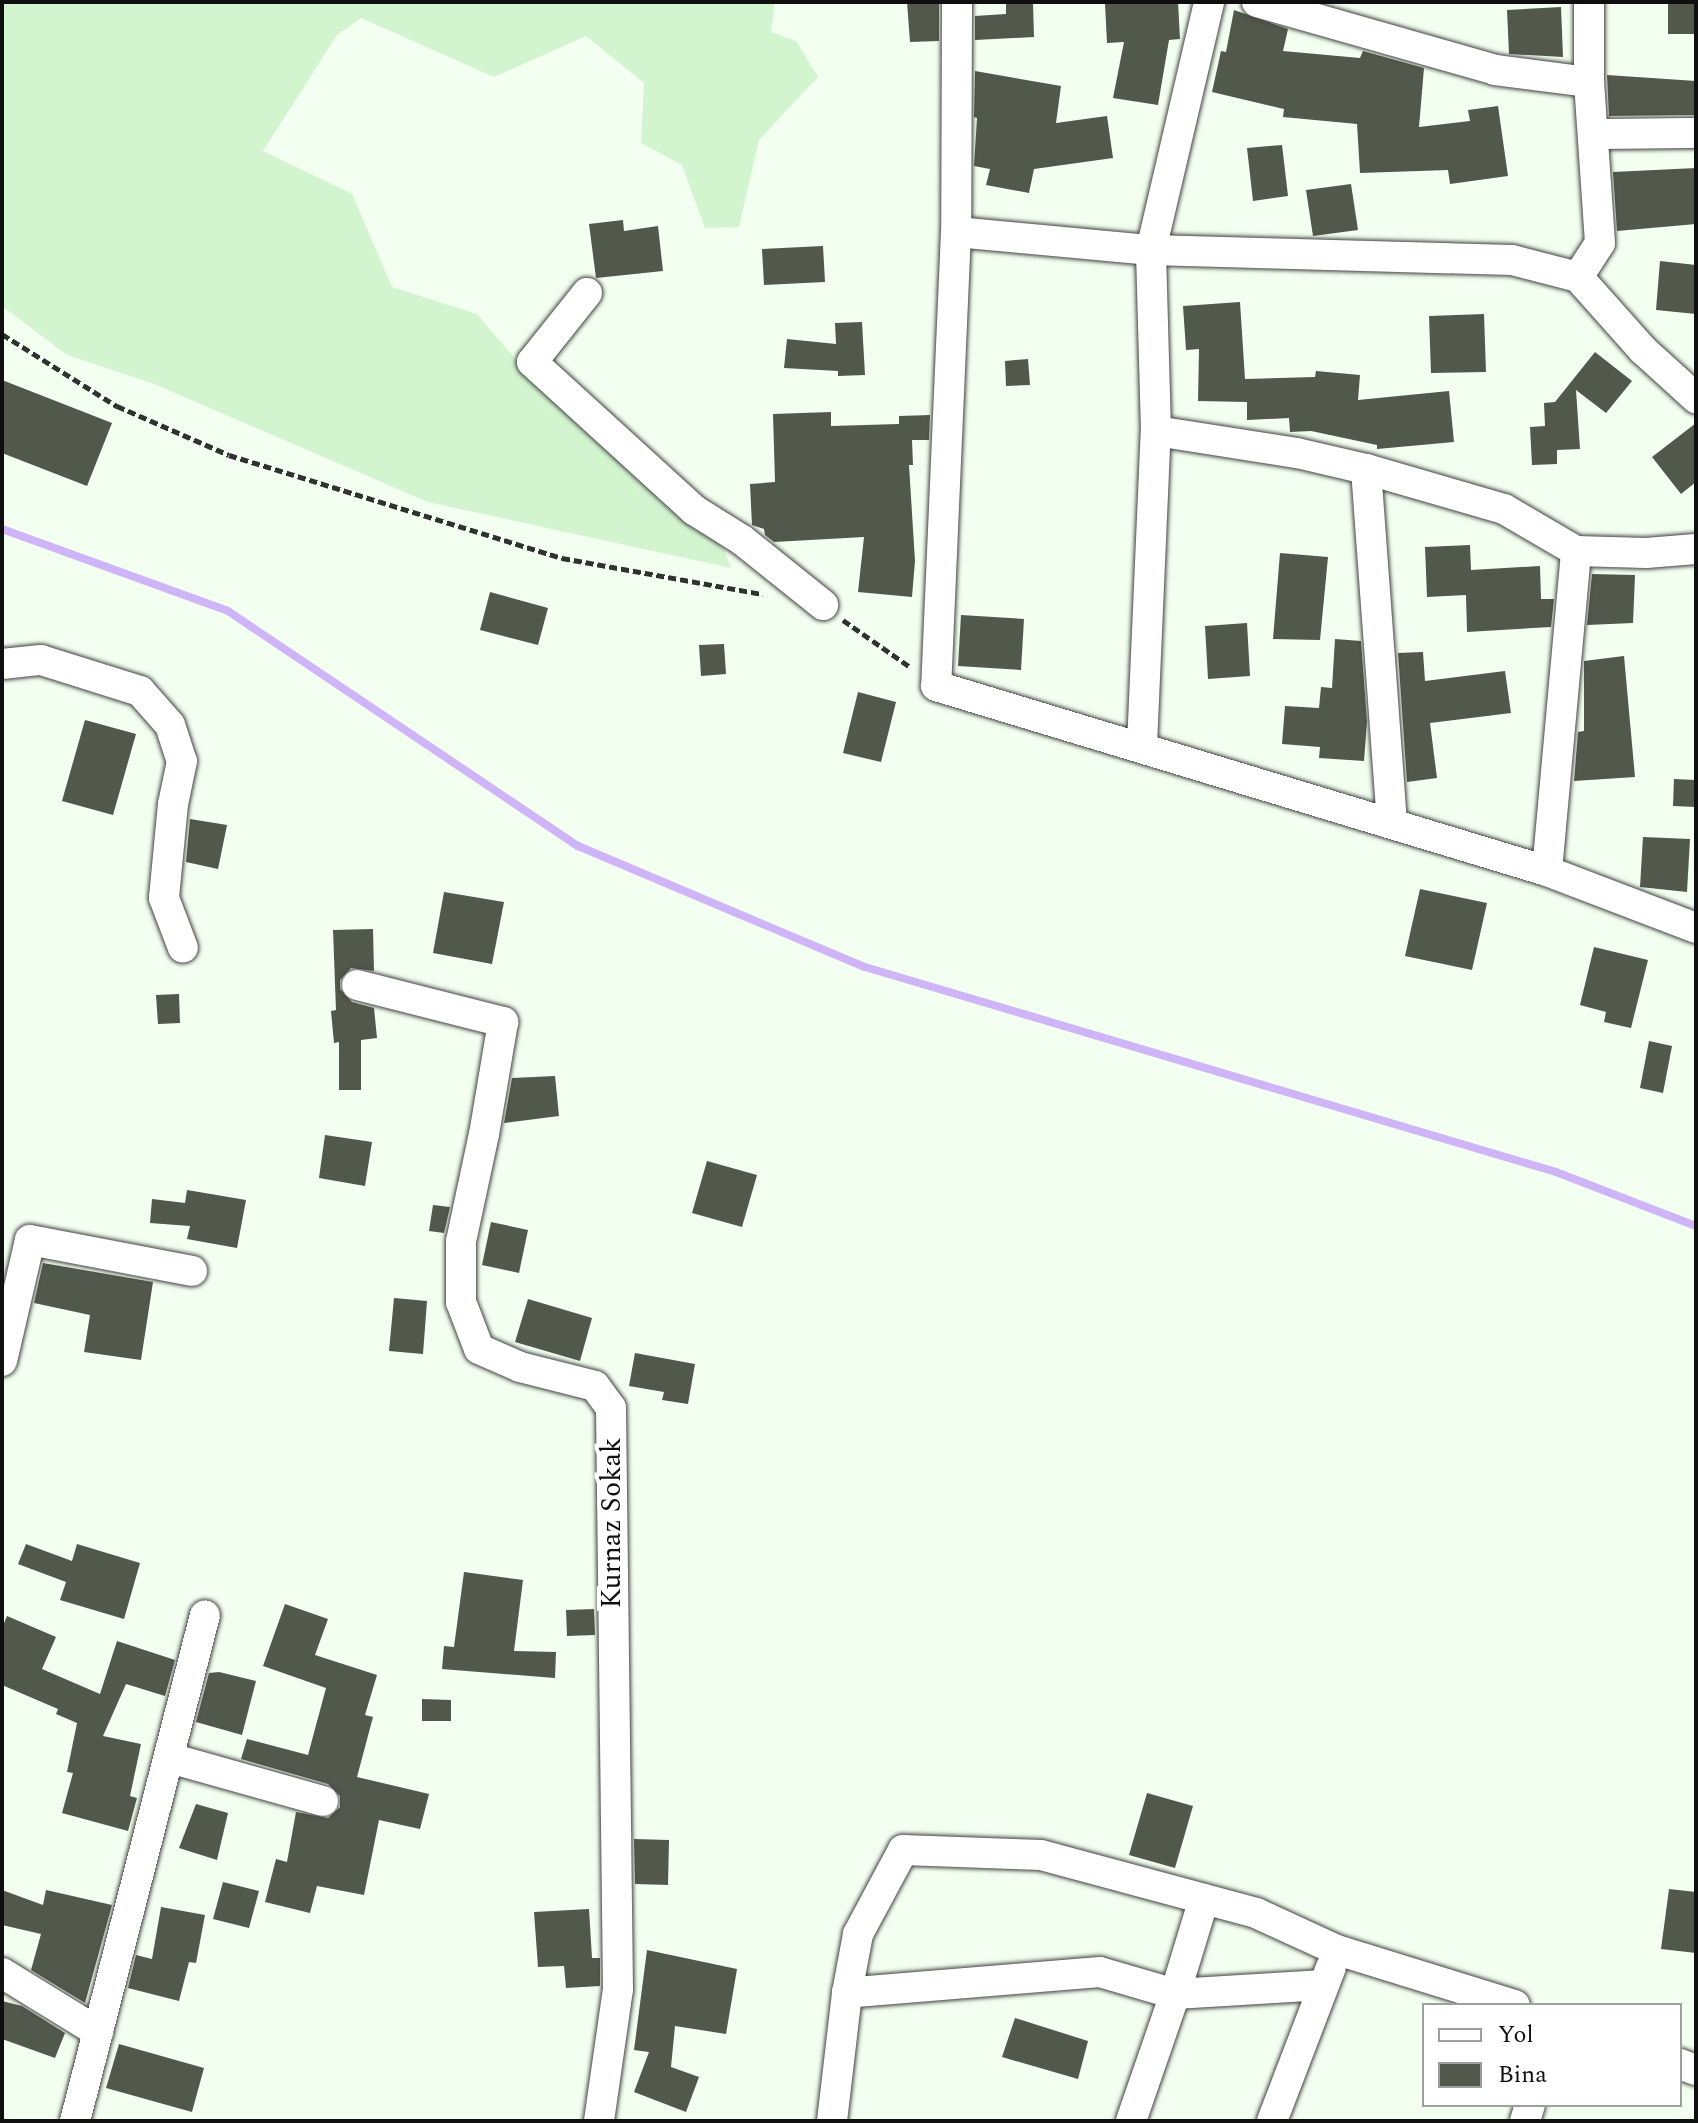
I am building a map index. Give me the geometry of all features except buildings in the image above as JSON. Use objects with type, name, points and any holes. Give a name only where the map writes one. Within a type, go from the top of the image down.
[{"type":"street","points":[[957,2],[956,232],[936,686],[1547,871],[1696,928]]},
{"type":"street","points":[[1142,746],[1156,431],[1151,250],[1209,2]]},
{"type":"street","points":[[1257,2],[1495,70],[1589,82]]},
{"type":"street","points":[[1578,277],[1600,243],[1595,134],[1589,82],[1589,2]]},
{"type":"street","points":[[1595,134],[1696,133]]},
{"type":"street","points":[[956,232],[1151,250],[1512,260],[1578,277],[1643,350],[1696,398]]},
{"type":"street","points":[[587,293],[532,362],[694,510],[742,540],[823,605]]},
{"type":"street","points":[[1156,431],[1297,453],[1366,469],[1504,509],[1576,551],[1646,553],[1696,549]]},
{"type":"street","points":[[1366,469],[1392,823]]},
{"type":"street","points":[[1547,871],[1576,551]]},
{"type":"street","points":[[2,664],[41,660],[140,691],[170,725],[182,761],[173,804],[164,898],[183,948]]},
{"type":"street","name":"Kurnaz Sokak","points":[[357,985],[503,1022],[484,1134],[461,1241],[461,1302],[479,1349],[520,1367],[595,1386],[611,1408],[618,1989],[599,2121]]},
{"type":"street","points":[[2,1361],[30,1240],[192,1271]]},
{"type":"street","points":[[75,2121],[205,1615]]},
{"type":"street","points":[[170,1758],[323,1801]]},
{"type":"street","points":[[832,2121],[847,1993],[858,1934],[903,1850],[1041,1855],[1256,1913],[1337,1950],[1509,2003]]},
{"type":"street","points":[[1131,2121],[1204,1899]]},
{"type":"street","points":[[1272,2121],[1337,1950]]},
{"type":"street","points":[[847,1993],[1100,1972],[1175,1994],[1324,1985]]},
{"type":"street","points":[[2,1973],[98,2032]]},
{"type":"path","points":[[2,334],[117,406],[229,455],[562,558],[777,597]]},
{"type":"path","points":[[823,605],[936,686]]},
{"type":"green space","points":[[2,2],[775,2],[771,32],[796,41],[818,77],[759,140],[739,227],[705,228],[682,165],[641,143],[644,83],[586,36],[494,77],[361,18],[337,35],[263,151],[352,194],[392,287],[477,314],[529,375],[724,549],[731,568],[428,502],[154,384],[67,355],[2,306]]},
{"type":"waterway","points":[[2,529],[228,611],[578,846],[865,967],[1556,1172],[1696,1226]]}]
